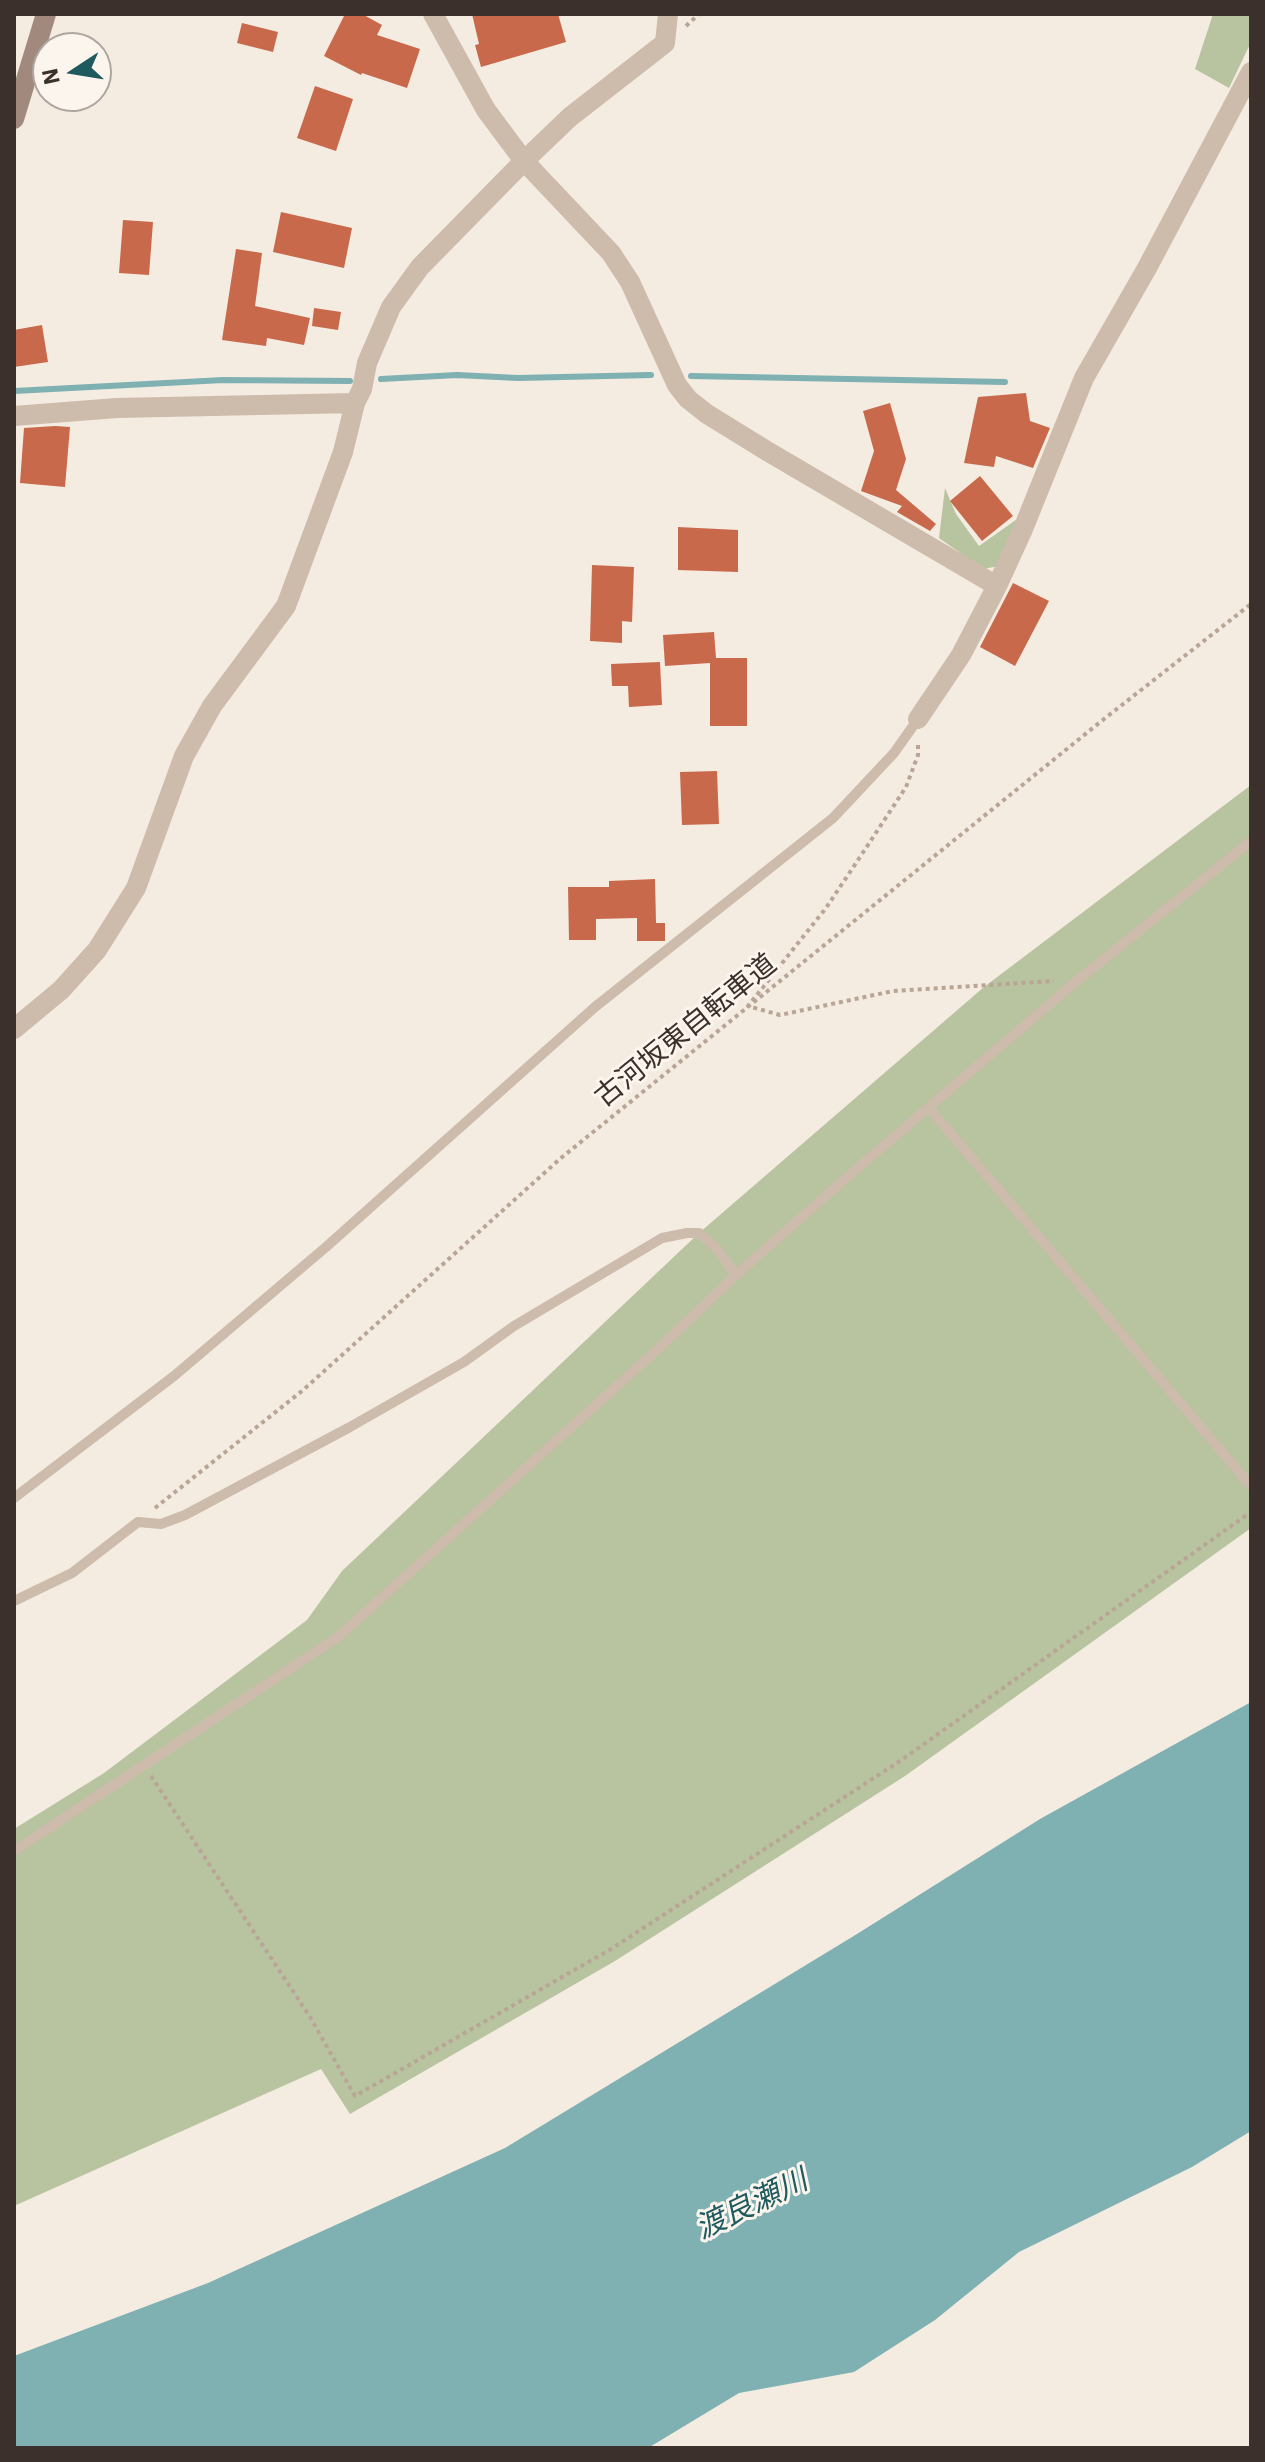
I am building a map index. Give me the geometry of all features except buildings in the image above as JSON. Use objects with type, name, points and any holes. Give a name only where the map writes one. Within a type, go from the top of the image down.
[{"type":"street","points":[[14,119],[46,14]]},
{"type":"street","points":[[433,14],[486,110],[524,161],[611,253],[630,282],[677,385],[688,399],[767,451],[997,586]]},
{"type":"street","points":[[14,1029],[61,990],[97,950],[136,888],[184,756],[212,706],[286,606],[338,467],[367,363],[391,307],[420,267],[524,161],[570,117],[665,43],[668,14]]},
{"type":"street","points":[[918,719],[961,655],[997,586],[1084,378],[1147,268],[1251,72]]},
{"type":"street","points":[[14,416],[117,408],[355,403]]},
{"type":"lane","points":[[14,1498],[174,1376],[326,1247],[595,1007],[833,818],[894,753],[918,719]]},
{"type":"lane","points":[[14,1851],[338,1637],[736,1275],[1079,979],[1251,841]]},
{"type":"lane","points":[[929,1108],[1251,1486]]},
{"type":"lane","points":[[14,1601],[72,1573],[138,1522],[161,1524],[185,1515],[350,1427],[464,1362],[514,1326],[662,1238],[699,1233],[715,1247],[736,1275]]},
{"type":"path","name":"古河坂東自転車道","points":[[159,1504],[302,1391],[561,1158],[1251,604]]},
{"type":"path","points":[[918,719],[918,755],[906,787],[826,908],[748,1006],[780,1015],[893,991],[1079,979]]},
{"type":"path","points":[[144,1766],[310,2017],[355,2096],[611,1949],[874,1778],[1251,1512]]},
{"type":"green space","points":[[1213,14],[1251,14],[1251,42],[1229,88],[1195,69]]},
{"type":"green space","points":[[945,488],[956,514],[979,546],[1020,517],[999,566],[983,569],[939,538]]},
{"type":"green space","points":[[1251,785],[1251,1528],[905,1776],[615,1961],[350,2114],[321,2069],[14,2206],[14,1829],[104,1773],[307,1620],[342,1571],[699,1233],[984,987]]},
{"type":"water","name":"渡良瀬川","points":[[1251,1702],[1251,2131],[1192,2167],[1019,2252],[935,2320],[854,2372],[739,2393],[648,2448],[14,2448],[14,2356],[208,2283],[505,2148],[1040,1819]]},
{"type":"waterway","points":[[381,379],[457,375],[518,378],[651,375]]},
{"type":"waterway","points":[[691,376],[1005,382]]},
{"type":"waterway","points":[[14,391],[223,380],[350,381]]}]
